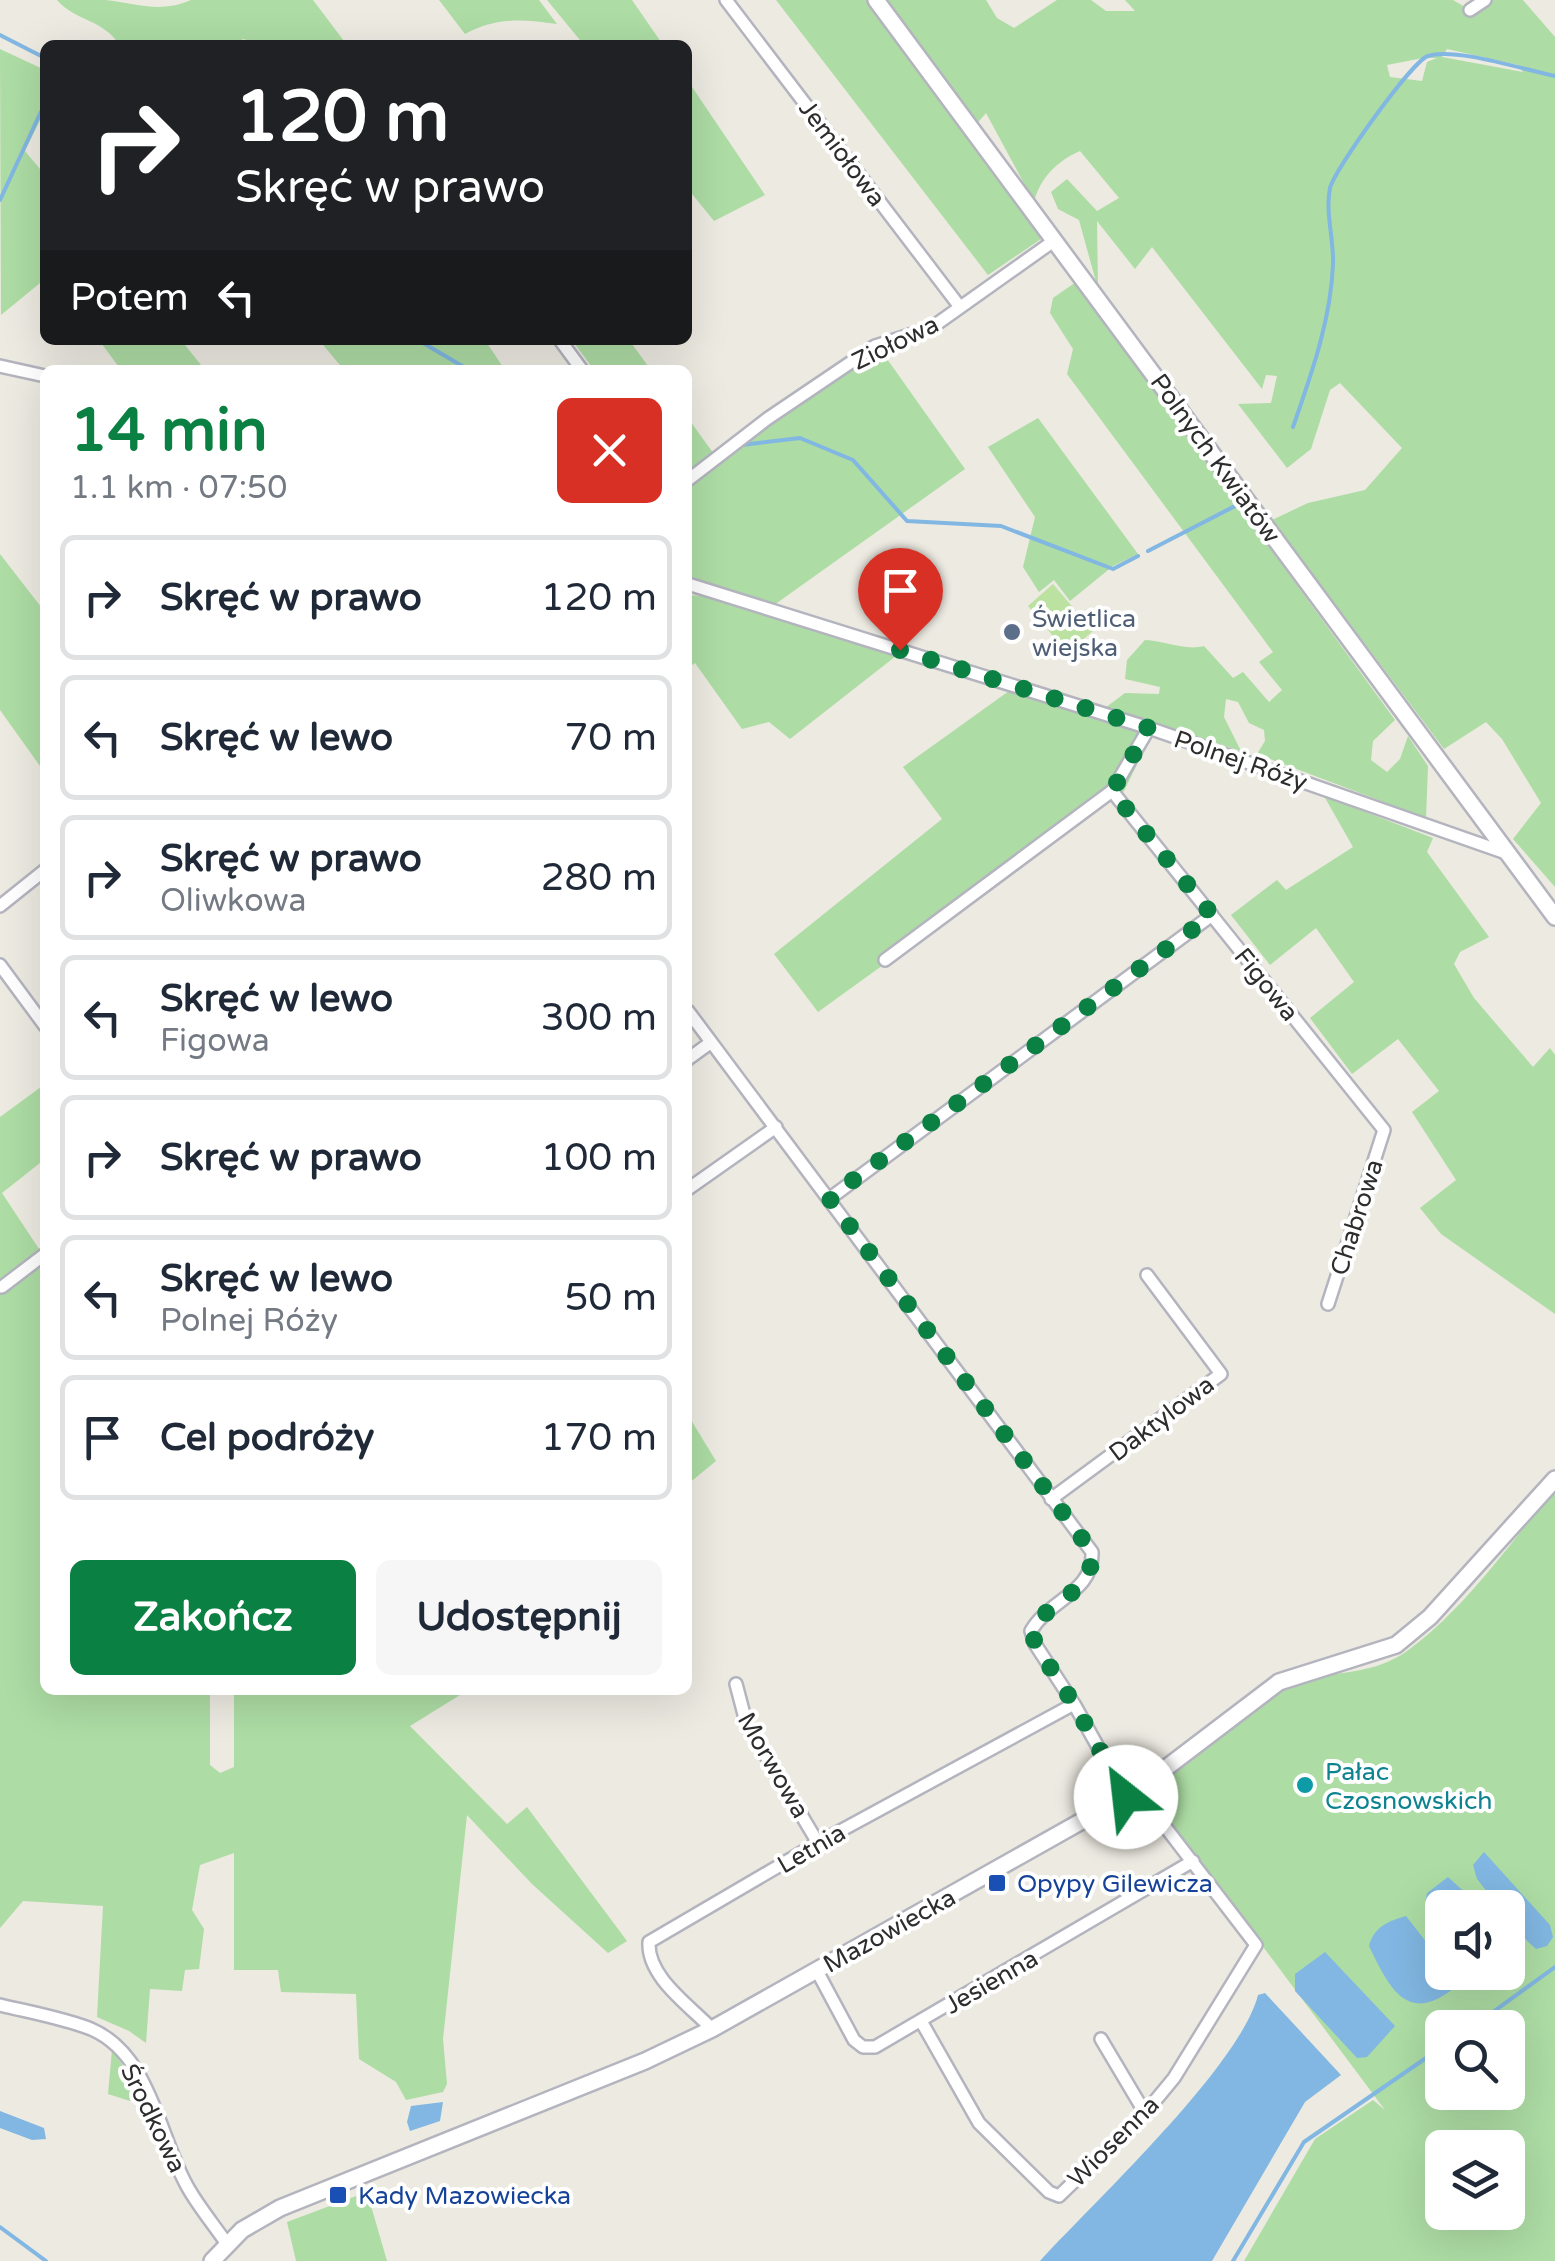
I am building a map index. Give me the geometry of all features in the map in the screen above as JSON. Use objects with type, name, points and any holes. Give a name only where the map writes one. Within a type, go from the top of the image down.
[{"type":"street","name":"Jemiołowa","points":[[726,0],[960,307]]},
{"type":"street","name":"Polnych Kwiatów","points":[[876,0],[1555,917]]},
{"type":"street","points":[[1470,10],[1486,0]]},
{"type":"street","name":"Ziołowa","points":[[692,477],[767,419],[874,346],[930,328],[1055,240]]},
{"type":"street","points":[[0,366],[40,375]]},
{"type":"street","name":"Polnej Róży","points":[[692,585],[1149,728],[1506,853]]},
{"type":"street","points":[[885,960],[1112,791],[1149,728]]},
{"type":"street","name":"Figowa","points":[[1112,791],[1384,1130]]},
{"type":"street","points":[[0,906],[40,874]]},
{"type":"street","points":[[829,1198],[1212,915]]},
{"type":"street","points":[[0,965],[40,1019]]},
{"type":"street","points":[[692,1017],[1092,1552],[1093,1569],[1084,1583],[1038,1618],[1032,1630],[1035,1644],[1132,1793],[1193,1861]]},
{"type":"street","points":[[692,1056],[710,1043]]},
{"type":"street","points":[[692,1186],[776,1127]]},
{"type":"street","name":"Chabrowa","points":[[1328,1304],[1384,1130]]},
{"type":"street","points":[[2,1287],[40,1258]]},
{"type":"street","name":"Daktylowa","points":[[1051,1499],[1221,1374],[1147,1274]]},
{"type":"street","name":"Mazowiecka","points":[[212,2261],[227,2244],[280,2208],[645,2060],[712,2028],[1132,1793],[1195,1750],[1279,1682],[1300,1672],[1368,1657],[1406,1638],[1555,1479]]},
{"type":"street","name":"Morwowa","points":[[736,1684],[746,1722],[818,1843]]},
{"type":"street","name":"Letnia","points":[[712,2028],[648,1959],[649,1942],[818,1843],[1074,1704]]},
{"type":"street","name":"Wiosenna","points":[[920,2021],[979,2123],[1049,2192],[1059,2196],[1145,2113],[1174,2078],[1256,1945],[1193,1861]]},
{"type":"street","name":"Jesienna","points":[[817,1971],[854,2040],[863,2047],[875,2046],[1193,1861]]},
{"type":"street","name":"Środkowa","points":[[0,2005],[93,2030],[116,2046],[141,2081],[186,2185],[227,2244]]},
{"type":"street","points":[[1101,2039],[1145,2113]]},
{"type":"green space","points":[[57,0],[105,0],[158,7],[191,0],[313,0],[343,40],[115,40],[106,30]]},
{"type":"green space","points":[[439,0],[539,0],[557,24],[510,21],[465,34]]},
{"type":"green space","points":[[547,0],[632,0],[660,40],[580,40]]},
{"type":"green space","points":[[776,0],[986,0],[997,18],[1014,28],[1057,0],[1091,0],[1106,11],[1135,11],[1125,0],[1453,0],[1465,7],[1475,0],[1523,0],[1555,37],[1555,887],[1513,839],[1541,803],[1502,739],[1486,722],[1444,749],[1272,520],[1308,503],[1365,490],[1402,448],[1340,383],[1330,390],[1311,449],[1287,468],[1238,404],[1271,403],[1277,376],[1266,375],[1262,389],[1152,247],[1135,269],[1097,221],[1098,289],[1079,220],[1058,209],[1051,192],[1067,179],[1097,211],[1119,198],[1080,151],[1051,171],[1034,202],[986,113],[968,134],[1041,239],[988,275]],"holes":[[[1447,49],[1518,65],[1523,72],[1442,57]],[[1437,58],[1427,62],[1422,81],[1390,77],[1387,65]]]},
{"type":"green space","points":[[0,49],[40,68],[40,120],[25,151],[40,169],[40,283],[1,315]]},
{"type":"green space","points":[[692,87],[765,195],[714,221],[692,194]]},
{"type":"green space","points":[[1076,282],[1395,720],[1373,741],[1371,760],[1387,772],[1400,759],[1408,736],[1428,766],[1426,818],[1257,754],[1265,741],[1264,730],[1249,723],[1238,702],[1226,699],[1224,717],[1241,751],[1105,708],[1125,693],[1159,694],[1160,687],[1125,679],[1127,660],[1145,640],[1204,646],[1233,678],[1243,672],[1269,702],[1282,690],[1259,662],[1273,652],[1067,374],[1073,349],[1050,313],[1053,298]]},
{"type":"green space","points":[[103,345],[185,345],[201,365],[117,365]]},
{"type":"green space","points":[[323,345],[488,345],[502,365],[340,365]]},
{"type":"green space","points":[[576,345],[633,345],[647,365],[590,365]]},
{"type":"green space","points":[[880,349],[965,469],[774,605],[700,582],[692,589],[692,486],[767,424]]},
{"type":"green space","points":[[1038,418],[1138,554],[1113,566],[1070,601],[1054,580],[1039,592],[1023,567],[1035,517],[988,447]]},
{"type":"green space","points":[[692,424],[716,457],[692,472]]},
{"type":"green space","points":[[0,554],[40,606],[40,766],[0,710]]},
{"type":"green space","points":[[1053,584],[1093,631],[1067,653],[1028,606]]},
{"type":"green space","points":[[692,595],[896,656],[790,739],[769,722],[742,729],[695,663],[692,665]]},
{"type":"green space","points":[[1009,691],[1138,731],[1147,744],[1124,791],[818,1012],[774,954],[942,819],[903,767]]},
{"type":"green space","points":[[1324,796],[1433,838],[1427,852],[1489,937],[1460,952],[1454,964],[1474,998],[1533,1067],[1550,1048],[1555,1055],[1555,1314],[1441,1234],[1420,1208],[1456,1180],[1412,1112],[1439,1091],[1398,1039],[1352,1074],[1310,1018],[1354,982],[1316,928],[1270,965],[1231,915],[1277,880],[1286,890],[1353,847]]},
{"type":"green space","points":[[40,1088],[40,1163],[2,1193],[40,1250],[40,1695],[210,1695],[210,1765],[220,1773],[234,1767],[234,1695],[460,1695],[410,1726],[507,1824],[527,1807],[627,1941],[608,1953],[532,1884],[467,1815],[443,2039],[447,2084],[443,2092],[406,2100],[396,2082],[359,2059],[356,1994],[281,1992],[278,1970],[234,1970],[234,1853],[200,1865],[192,1910],[204,1929],[199,1969],[185,1970],[182,1991],[150,1989],[146,2043],[97,2017],[103,1906],[23,1901],[0,1928],[0,1117]]},
{"type":"green space","points":[[692,1422],[716,1461],[692,1481]]},
{"type":"green space","points":[[1555,1489],[1555,2261],[1244,2261],[1315,2139],[1373,2100],[1385,2110],[1149,1794],[1238,1720],[1276,1694],[1311,1679],[1397,1658],[1451,1613]]},
{"type":"green space","points":[[112,2050],[138,2087],[130,2101],[108,2094]]},
{"type":"green space","points":[[367,2192],[387,2261],[296,2261],[287,2222]]},
{"type":"water","points":[[1484,1852],[1518,1890],[1486,1890],[1473,1865]]},
{"type":"water","points":[[1448,1877],[1462,1890],[1431,1890]]},
{"type":"water","points":[[1525,1897],[1550,1925],[1553,1937],[1547,1946],[1536,1949],[1526,1940]]},
{"type":"water","points":[[1406,1916],[1425,1940],[1425,1990],[1451,1990],[1427,2003],[1414,2003],[1394,1989],[1369,1946],[1374,1934]]},
{"type":"water","points":[[1325,1952],[1395,2026],[1367,2057],[1357,2058],[1295,1991],[1295,1974]]},
{"type":"water","points":[[1265,1993],[1341,2075],[1305,2102],[1212,2261],[1040,2261],[1195,2095],[1246,2024],[1258,1995]]},
{"type":"water","points":[[443,2102],[440,2121],[410,2131],[407,2122],[411,2106]]},
{"type":"water","points":[[0,2111],[44,2128],[46,2139],[32,2140],[0,2128]]},
{"type":"waterway","points":[[0,35],[40,55]]},
{"type":"waterway","points":[[1293,427],[1328,306],[1333,264],[1330,188],[1375,117],[1428,56],[1455,54],[1555,76]]},
{"type":"waterway","points":[[0,200],[40,114]]},
{"type":"waterway","points":[[426,345],[460,365]]},
{"type":"waterway","points":[[742,445],[800,438],[853,460],[907,521],[1001,526],[1113,569],[1138,556]]},
{"type":"waterway","points":[[1148,551],[1235,506]]},
{"type":"waterway","points":[[1496,2010],[1555,1967]]},
{"type":"waterway","points":[[1233,2261],[1304,2142],[1425,2059]]},
{"type":"waterway","points":[[0,2227],[46,2261]]},
{"type":"place","name":"Świetlica wiejska","points":[[1012,632]]},
{"type":"place","name":"Pałac Czosnowskich","points":[[1305,1785]]},
{"type":"place","name":"Opypy Gilewicza","points":[[997,1883]]},
{"type":"place","name":"Kady Mazowiecka","points":[[338,2195]]},
{"type":"route","points":[[900,650],[1149,728],[1112,791],[1212,915],[829,1198],[1092,1552],[1093,1569],[1084,1583],[1038,1618],[1032,1630],[1035,1644],[1126,1797]]}]
